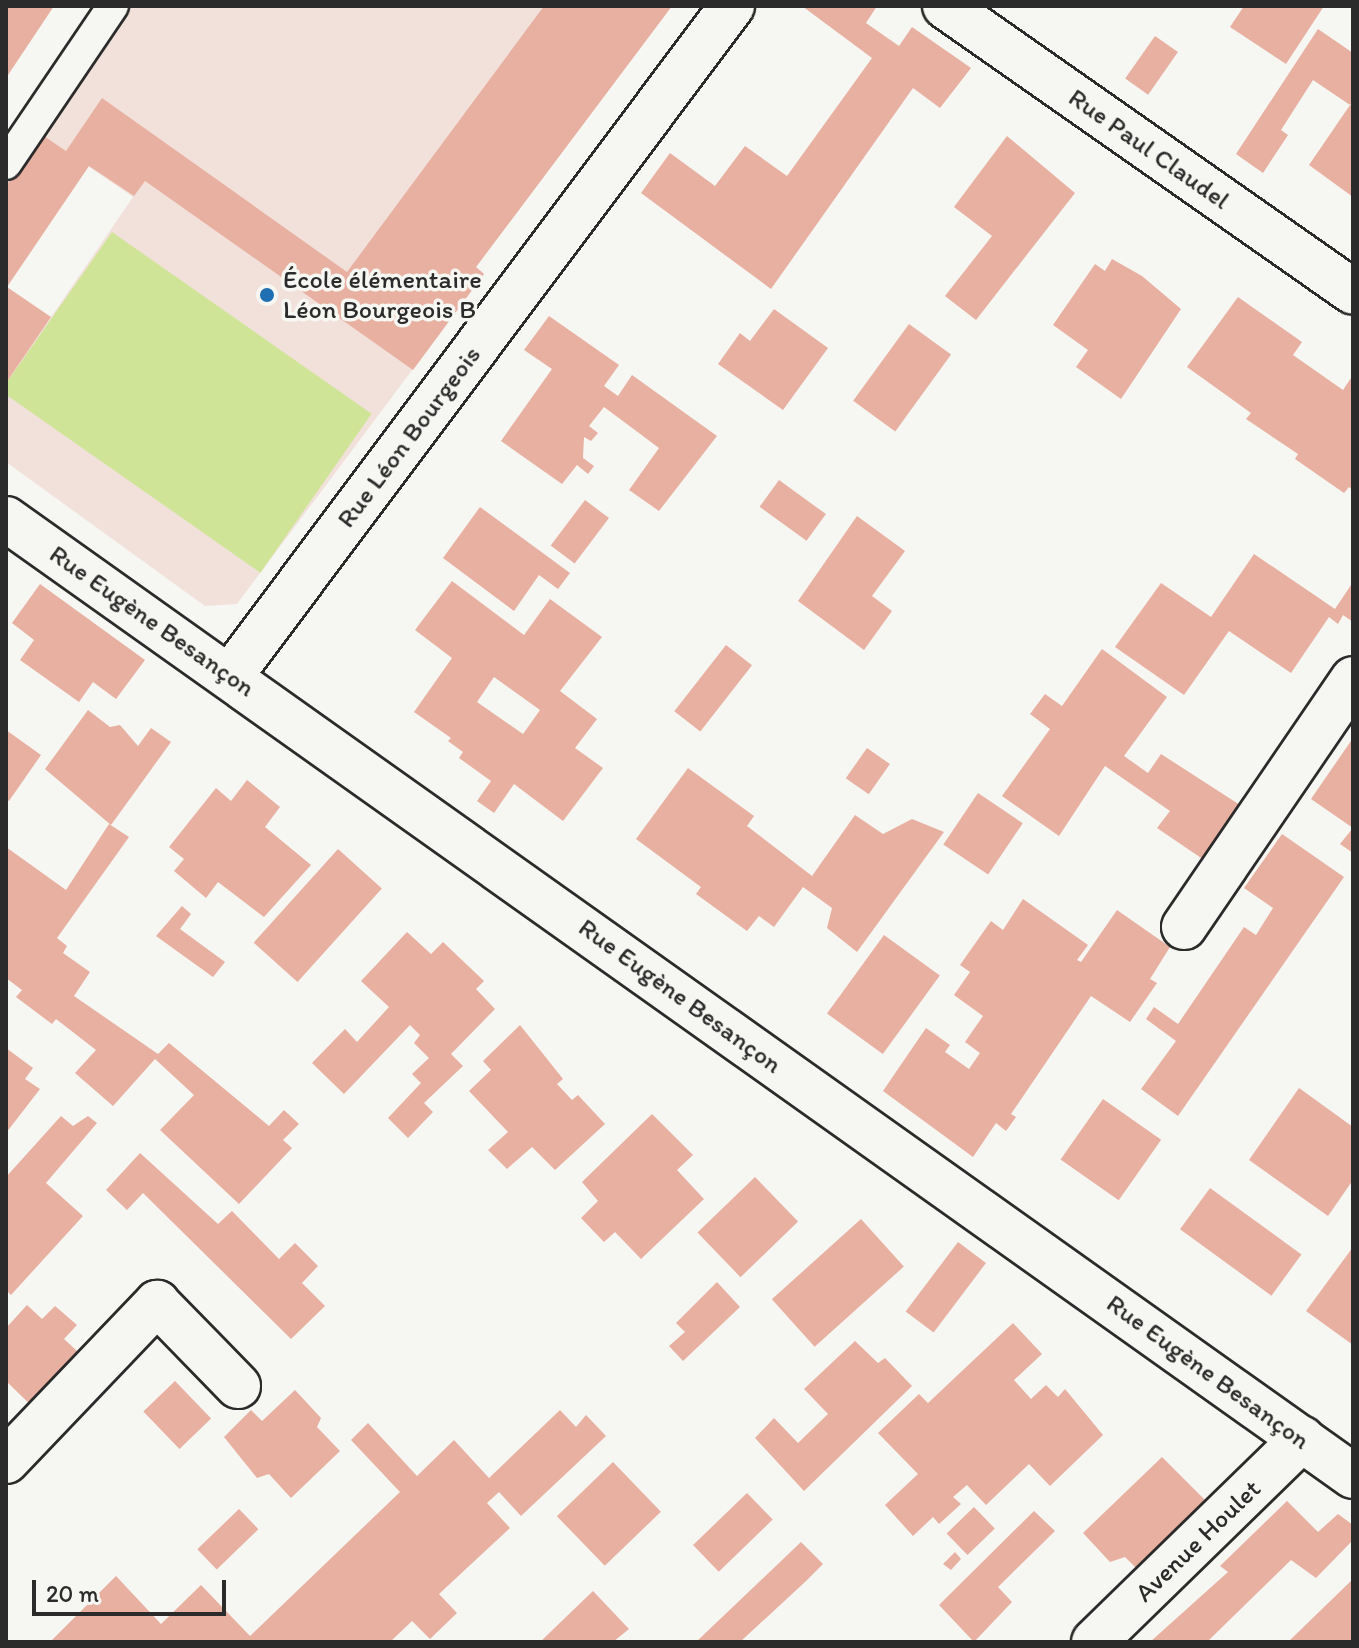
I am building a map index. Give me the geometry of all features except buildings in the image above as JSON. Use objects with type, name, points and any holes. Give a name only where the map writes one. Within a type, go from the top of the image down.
[{"type":"street","name":"Rue Léon Bourgeois","points":[[231,675],[732,6]]},
{"type":"street","name":"Rue Paul Claudel","points":[[945,6],[1353,292]]},
{"type":"street","name":"Rue Eugène Besançon","points":[[6,519],[231,675],[1353,1476]]},
{"type":"street","points":[[1184,927],[1353,679]]},
{"type":"street","points":[[6,1461],[157,1303],[238,1386]]},
{"type":"street","name":"Avenue Houlet","points":[[1094,1642],[1302,1439]]},
{"type":"lane","points":[[6,164],[113,6]]},
{"type":"shaded area","name":"École élémentaire Léon Bourgeois B","points":[[126,6],[672,6],[476,267],[484,274],[237,604],[205,606],[6,462],[6,383],[133,197],[41,134]]},
{"type":"green space","points":[[112,232],[372,414],[260,573],[6,395],[6,383]]},
{"type":"place","name":"École élémentaire Léon Bourgeois B","points":[[267,295]]}]
